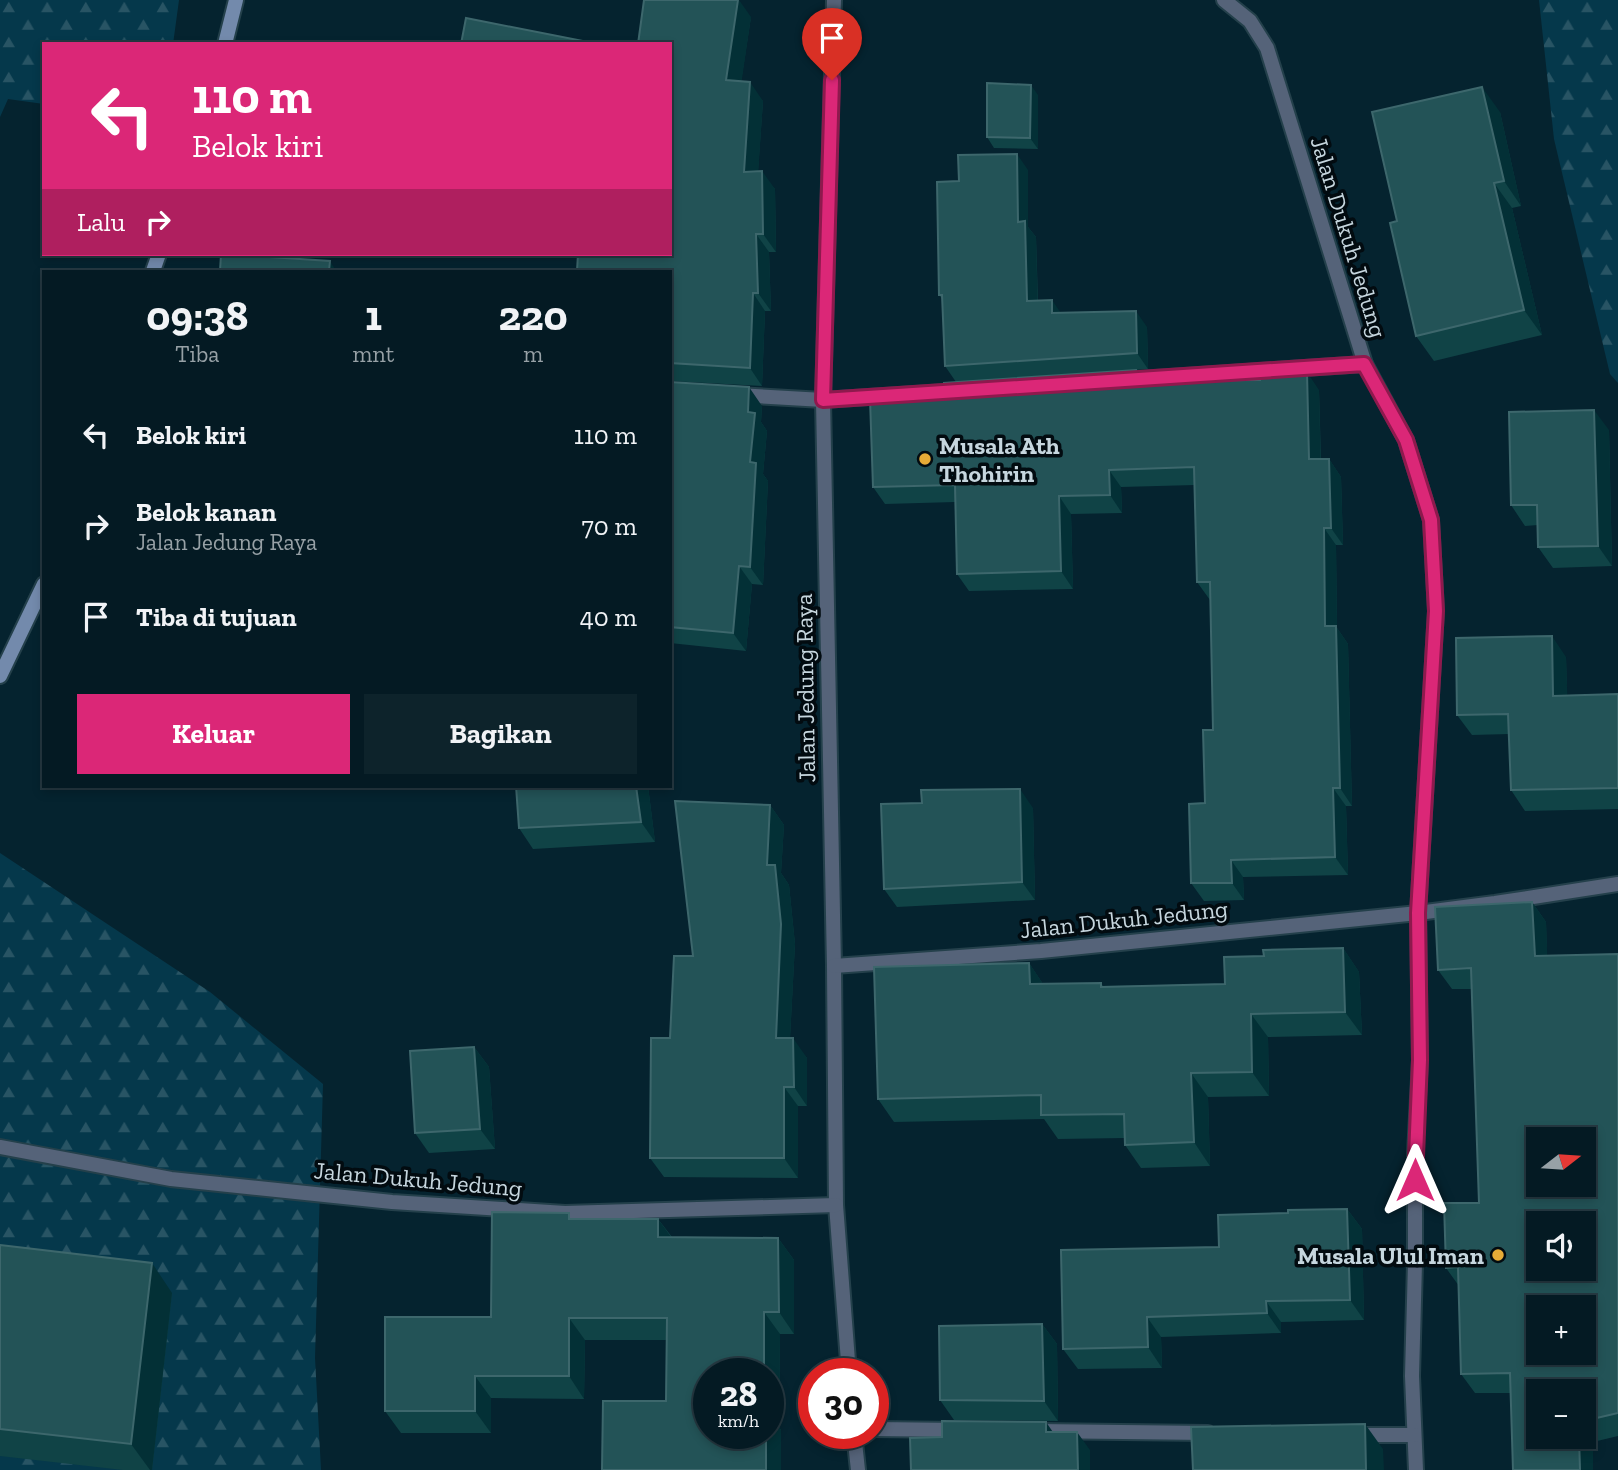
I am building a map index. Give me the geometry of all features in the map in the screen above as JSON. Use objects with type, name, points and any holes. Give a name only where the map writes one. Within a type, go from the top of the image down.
[{"type":"street","points":[[226,42],[236,0]]},
{"type":"street","name":"Jalan Jedung Raya","points":[[834,0],[823,400],[836,1205],[848,1358]]},
{"type":"street","name":"Jalan Dukuh Jedung","points":[[1224,0],[1250,21],[1267,48],[1364,364],[1406,440],[1431,520],[1436,611],[1418,913],[1420,1060],[1415,1153],[1412,1376],[1416,1470]]},
{"type":"street","points":[[1115,381],[1364,364]]},
{"type":"street","points":[[726,394],[823,400],[976,390]]},
{"type":"street","points":[[0,676],[42,588]]},
{"type":"street","name":"Jalan Dukuh Jedung","points":[[834,966],[1041,951],[1418,913],[1618,884]]},
{"type":"street","name":"Jalan Dukuh Jedung","points":[[0,1147],[171,1179],[392,1202],[565,1213],[836,1205]]},
{"type":"street","points":[[889,1429],[970,1430]]},
{"type":"street","points":[[1026,1431],[1220,1433]]},
{"type":"street","points":[[1345,1434],[1414,1435]]},
{"type":"street","points":[[856,1449],[859,1470]]},
{"type":"green space","points":[[0,0],[179,0],[173,42],[42,42],[42,104],[8,99],[0,117]]},
{"type":"green space","points":[[1539,0],[1618,0],[1618,383],[1610,374],[1554,139]]},
{"type":"green space","points":[[0,853],[210,992],[323,1084],[315,1358],[321,1470],[0,1470]]},
{"type":"building","points":[[644,0],[738,0],[726,80],[750,82],[744,172],[762,171],[763,234],[756,234],[758,293],[753,293],[750,368],[672,363],[672,270],[577,270],[578,256],[672,256],[672,42],[638,42]]},
{"type":"building","points":[[466,18],[588,42],[461,42]]},
{"type":"building","points":[[987,83],[1031,85],[1030,138],[987,137]]},
{"type":"building","points":[[1482,87],[1504,181],[1494,183],[1524,310],[1416,336],[1390,223],[1397,221],[1372,112]]},
{"type":"building","points":[[1017,154],[1018,222],[1025,221],[1027,301],[1052,300],[1052,313],[1136,311],[1137,353],[945,366],[942,295],[939,295],[937,182],[959,181],[958,155]]},
{"type":"building","points":[[221,256],[330,261],[329,270],[220,270]]},
{"type":"building","points":[[1136,370],[1137,381],[1260,380],[1260,373],[1307,372],[1309,459],[1329,459],[1331,528],[1324,528],[1325,626],[1336,626],[1340,788],[1333,788],[1335,857],[1231,860],[1232,883],[1191,883],[1189,804],[1205,803],[1203,730],[1213,730],[1210,582],[1197,582],[1194,467],[1109,470],[1110,495],[1059,496],[1061,571],[957,574],[955,485],[873,487],[870,399],[945,397],[944,383]]},
{"type":"building","points":[[672,382],[749,387],[748,412],[755,413],[750,462],[756,463],[750,567],[739,566],[733,633],[672,627]]},
{"type":"building","points":[[1594,410],[1598,546],[1538,547],[1537,505],[1511,505],[1509,412]]},
{"type":"building","points":[[1552,636],[1553,696],[1618,694],[1618,788],[1511,790],[1508,714],[1457,715],[1456,638]]},
{"type":"building","points":[[516,788],[636,788],[641,822],[519,828]]},
{"type":"building","points":[[1020,789],[1022,882],[884,889],[881,804],[922,803],[921,790]]},
{"type":"building","points":[[675,801],[770,805],[767,865],[775,865],[781,924],[776,1038],[793,1038],[794,1087],[784,1087],[784,1158],[650,1158],[651,1038],[670,1038],[674,956],[693,956]]},
{"type":"building","points":[[1532,902],[1535,956],[1618,954],[1618,1413],[1596,1418],[1596,1379],[1526,1379],[1526,1449],[1579,1449],[1580,1470],[1513,1470],[1510,1373],[1461,1374],[1458,1267],[1446,1268],[1444,1203],[1479,1203],[1471,968],[1438,970],[1435,907]]},
{"type":"building","points":[[1343,948],[1345,1012],[1251,1014],[1252,1072],[1191,1073],[1194,1142],[1125,1145],[1124,1114],[1041,1115],[1041,1095],[878,1099],[874,967],[1029,963],[1030,984],[1101,983],[1101,987],[1225,984],[1224,957],[1264,956],[1263,950]]},
{"type":"building","points":[[474,1047],[480,1129],[415,1133],[410,1051]]},
{"type":"building","points":[[1347,1209],[1350,1300],[1266,1301],[1267,1313],[1147,1317],[1148,1347],[1063,1349],[1061,1250],[1219,1247],[1218,1215]]},
{"type":"building","points":[[492,1212],[569,1213],[569,1219],[658,1219],[658,1237],[778,1238],[779,1312],[764,1312],[764,1358],[693,1358],[693,1449],[766,1449],[766,1470],[602,1470],[603,1401],[666,1401],[667,1318],[569,1318],[569,1376],[475,1376],[475,1411],[385,1411],[385,1317],[491,1317]]},
{"type":"building","points":[[0,1245],[152,1263],[131,1444],[0,1429]]},
{"type":"building","points":[[1042,1324],[1044,1401],[940,1400],[939,1326]]},
{"type":"building","points":[[942,1421],[1046,1422],[1046,1432],[1077,1432],[1078,1470],[911,1470],[910,1438],[942,1437]]},
{"type":"building","points":[[1365,1424],[1366,1470],[1193,1470],[1191,1427]]},
{"type":"place","name":"Musala Ath Thohirin","points":[[925,459]]},
{"type":"place","name":"Musala Ulul Iman","points":[[1498,1255]]},
{"type":"route","points":[[832,80],[823,400],[1364,364],[1406,440],[1431,520],[1436,611],[1418,913],[1420,1060],[1415,1180]]}]
